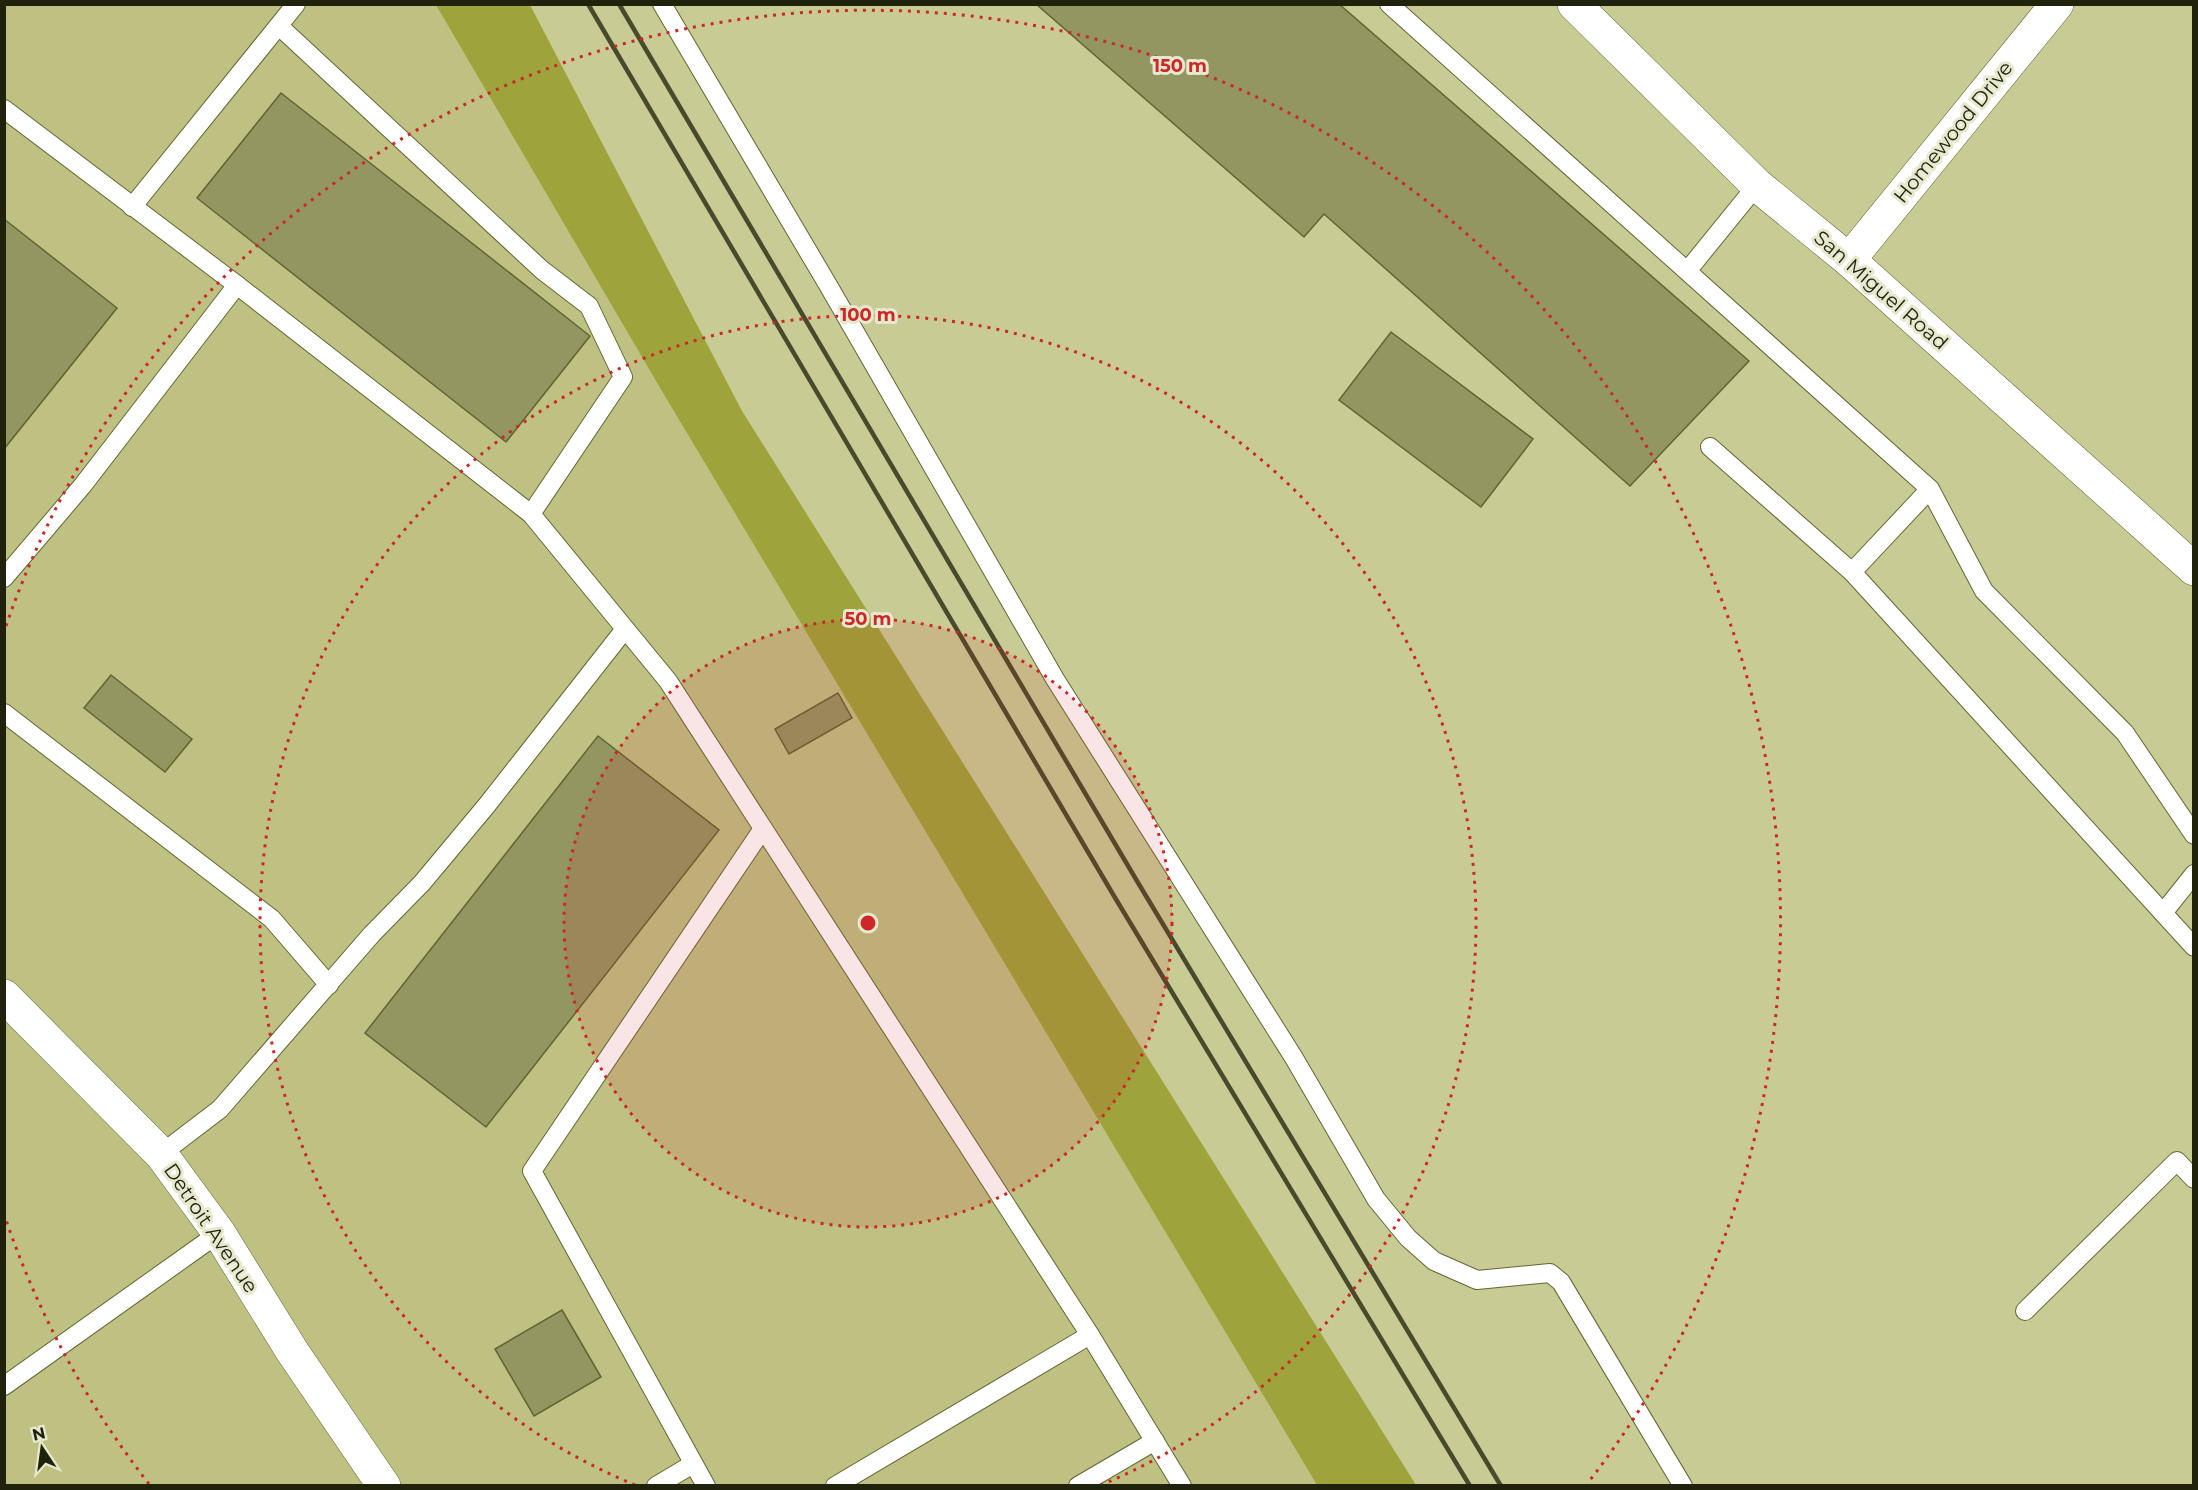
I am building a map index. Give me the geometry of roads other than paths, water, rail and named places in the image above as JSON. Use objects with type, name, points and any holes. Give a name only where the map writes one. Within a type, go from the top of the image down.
[{"type":"street","name":"San Miguel Road","points":[[1574,4],[1757,185],[1849,260],[2193,568]]},
{"type":"street","name":"Homewood Drive","points":[[1849,260],[2057,4]]},
{"type":"street","name":"Detroit Avenue","points":[[4,996],[161,1154],[219,1233],[292,1351],[384,1485]]},
{"type":"lane","points":[[132,207],[296,4]]},
{"type":"lane","points":[[662,4],[828,285],[1055,679],[1294,1058],[1376,1199],[1408,1238],[1434,1262],[1477,1280],[1550,1273],[1561,1282],[1683,1485]]},
{"type":"lane","points":[[1389,4],[1930,489],[1984,591],[2125,733],[2193,835]]},
{"type":"lane","points":[[279,26],[542,270],[589,306],[623,377],[531,513]]},
{"type":"lane","points":[[4,109],[237,285],[531,513],[668,681],[762,830],[1090,1335],[1182,1485]]},
{"type":"lane","points":[[1688,270],[1757,185]]},
{"type":"lane","points":[[4,578],[83,485],[237,285]]},
{"type":"lane","points":[[1710,447],[1852,572],[2193,947]]},
{"type":"lane","points":[[1852,572],[1930,489]]},
{"type":"lane","points":[[161,1154],[220,1109],[488,805],[625,629]]},
{"type":"lane","points":[[4,713],[272,919],[329,985]]},
{"type":"lane","points":[[706,1485],[532,1171],[762,830]]},
{"type":"lane","points":[[2163,913],[2193,874]]},
{"type":"lane","points":[[2025,1311],[2177,1161],[2193,1179]]},
{"type":"lane","points":[[4,1386],[219,1233]]},
{"type":"lane","points":[[835,1485],[1090,1335]]},
{"type":"lane","points":[[1078,1485],[1155,1441]]},
{"type":"lane","points":[[656,1485],[693,1464]]},
{"type":"railway","points":[[588,4],[1114,896],[1470,1486]]},
{"type":"railway","points":[[619,4],[1137,881],[1501,1486]]}]
